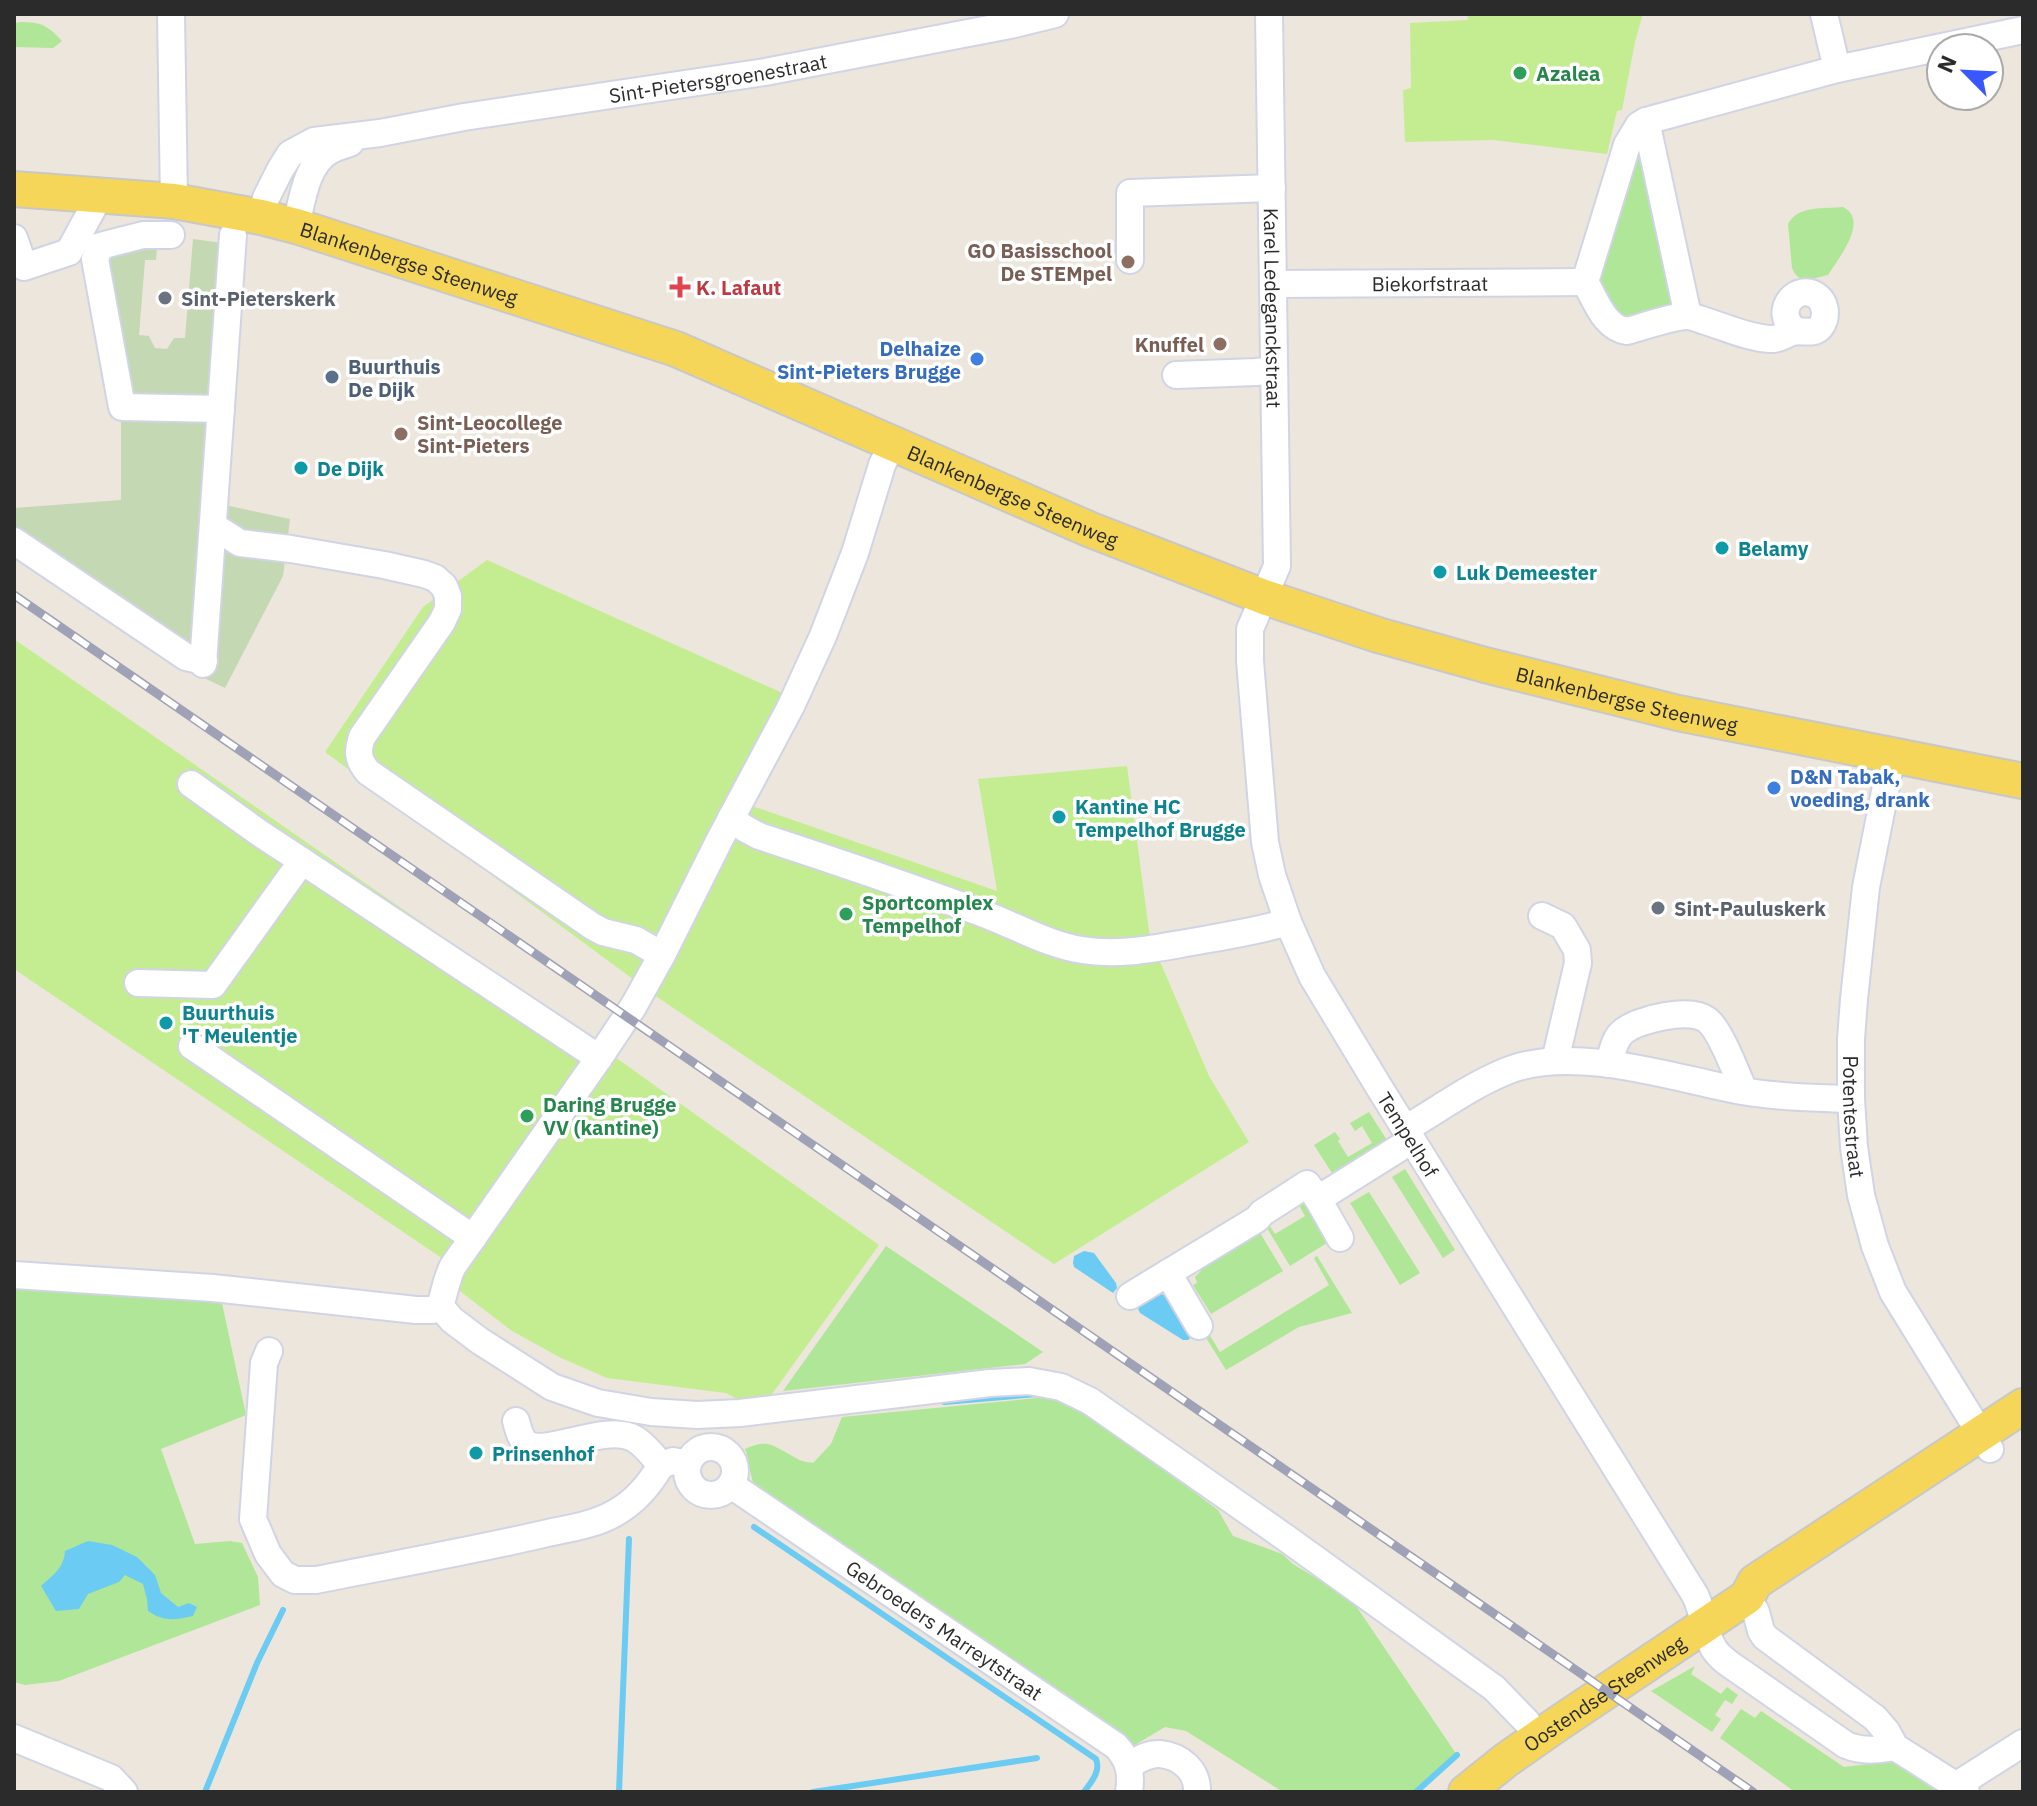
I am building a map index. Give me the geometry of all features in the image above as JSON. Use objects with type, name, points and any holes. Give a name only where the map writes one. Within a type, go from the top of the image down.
[{"type":"main road","name":"Blankenbergse Steenweg","points":[[14,189],[100,195],[172,224],[296,226],[676,349],[1091,530],[1264,597],[1378,635],[1678,713],[2023,781]]},
{"type":"main road","name":"Oostendse Steenweg","points":[[1466,1792],[1559,1723],[1747,1597],[1755,1582],[1985,1441],[2023,1406]]},
{"type":"main road","name":"Oostendse Steenweg","points":[[1985,1441],[2023,1427]]},
{"type":"street","points":[[171,14],[172,224],[100,246],[95,259],[122,407],[221,409]]},
{"type":"street","name":"Sint-Pietersgroenestraat","points":[[14,541],[186,657],[204,663],[221,409],[247,226],[290,154],[314,141],[765,72],[1055,14]]},
{"type":"street","name":"Karel Ledeganckstraat","points":[[1264,597],[1277,566],[1269,14]]},
{"type":"street","points":[[1824,14],[1837,69]]},
{"type":"street","points":[[1796,331],[1770,339],[1688,316],[1627,331],[1617,330],[1608,322],[1585,282],[1627,145],[1639,125],[1837,69],[2023,30]]},
{"type":"street","points":[[1646,121],[1688,316]]},
{"type":"street","name":"Sint-Pietersgroenestraat","points":[[296,226],[307,183],[319,160],[330,150],[380,133]]},
{"type":"street","points":[[1130,260],[1130,193],[1272,188]]},
{"type":"street","points":[[14,238],[24,267],[69,252],[100,195]]},
{"type":"street","name":"Biekorfstraat","points":[[1274,284],[1585,282]]},
{"type":"street","points":[[1176,375],[1274,370]]},
{"type":"street","points":[[14,1275],[213,1288],[416,1310],[432,1310],[440,1306],[453,1266],[599,1058],[662,955],[791,706],[823,636],[855,553],[882,465],[893,442]]},
{"type":"street","points":[[213,526],[240,543],[384,565],[424,574],[444,586],[448,609],[442,622],[362,737],[358,750],[360,763],[368,772],[592,926],[636,940],[662,955]]},
{"type":"street","name":"Tempelhof","points":[[1264,597],[1250,629],[1250,661],[1265,842],[1272,875],[1297,927],[1312,976],[1695,1595],[1713,1648],[1727,1662],[1846,1745],[1870,1751],[1895,1747]]},
{"type":"street","name":"Potentestraat","points":[[1892,756],[1866,887],[1851,1039],[1854,1147],[1861,1195],[1875,1246],[1893,1292],[1985,1441]]},
{"type":"street","points":[[191,784],[599,1058]]},
{"type":"street","points":[[731,818],[759,836],[902,883],[1058,944],[1081,950],[1147,950],[1297,927]]},
{"type":"street","points":[[138,983],[213,985],[302,861]]},
{"type":"street","points":[[1542,916],[1563,926],[1577,950],[1578,963],[1555,1061]]},
{"type":"street","points":[[1609,1064],[1622,1032],[1659,1018],[1697,1015],[1708,1020],[1716,1030],[1744,1091]]},
{"type":"street","points":[[192,1046],[473,1238]]},
{"type":"street","points":[[1318,1199],[1487,1080],[1513,1069],[1555,1061],[1609,1064],[1789,1097],[1851,1099]]},
{"type":"street","points":[[1130,1296],[1257,1219],[1307,1184],[1340,1238]]},
{"type":"street","points":[[1168,1273],[1199,1326]]},
{"type":"street","points":[[440,1306],[452,1320],[480,1341],[552,1387],[598,1403],[651,1412],[697,1415],[740,1413],[1029,1381],[1061,1387],[1090,1401],[1286,1538],[1494,1688],[1527,1722]]},
{"type":"street","points":[[269,1351],[264,1363],[253,1519],[268,1554],[283,1574],[295,1580],[316,1580],[590,1523],[615,1514],[636,1497],[652,1482],[661,1465],[673,1461],[688,1464]]},
{"type":"street","points":[[516,1421],[526,1444],[537,1448],[597,1435],[617,1434],[633,1438],[649,1450],[661,1465]]},
{"type":"street","points":[[706,1447],[722,1449],[733,1461],[735,1469],[731,1485],[717,1494],[701,1492],[689,1481],[688,1464],[692,1456],[706,1447]]},
{"type":"street","name":"Gebroeders Marreytstraat","points":[[731,1485],[1116,1746],[1129,1765]]},
{"type":"street","points":[[1747,1597],[1765,1637],[1875,1718],[1895,1747],[1962,1789],[2023,1743]]},
{"type":"street","points":[[14,1738],[111,1778],[124,1792]]},
{"type":"street","points":[[1129,1792],[1129,1765],[1146,1756],[1159,1754],[1174,1758],[1192,1771],[1197,1780],[1197,1792]]},
{"type":"green space","name":"Azalea","points":[[1467,14],[1643,14],[1622,110],[1617,111],[1607,154],[1493,140],[1405,142],[1403,90],[1411,88],[1410,23],[1468,20]]},
{"type":"green space","points":[[14,24],[44,26],[62,41],[53,48],[14,47]]},
{"type":"green space","points":[[1642,152],[1675,303],[1670,309],[1620,320],[1598,278],[1637,154]]},
{"type":"green space","points":[[1843,207],[1851,213],[1853,230],[1828,275],[1807,279],[1799,277],[1792,268],[1788,224],[1805,211]]},
{"type":"green space","points":[[158,239],[156,260],[145,260],[139,335],[149,336],[155,348],[167,349],[174,338],[185,338],[193,239],[237,245],[225,505],[290,519],[283,576],[225,688],[198,675],[14,553],[14,508],[121,500],[121,416],[86,263]]},
{"type":"green space","name":"Sportcomplex Tempelhof","points":[[487,560],[787,695],[734,801],[997,891],[978,779],[1127,766],[1150,938],[1209,1076],[1249,1142],[1054,1264],[660,999],[325,752],[423,607]]},
{"type":"green space","points":[[14,639],[591,1040],[879,1245],[762,1408],[755,1409],[726,1393],[607,1378],[561,1358],[512,1331],[456,1288],[461,1271],[14,969]]},
{"type":"green space","points":[[1369,1112],[1390,1145],[1326,1186],[1318,1183],[1332,1173],[1314,1145],[1335,1132],[1348,1157],[1372,1143],[1362,1126],[1355,1131],[1350,1123]]},
{"type":"green space","points":[[1405,1169],[1455,1250],[1443,1258],[1392,1177]]},
{"type":"green space","points":[[1369,1192],[1420,1273],[1400,1285],[1350,1203]]},
{"type":"green space","points":[[1304,1198],[1330,1241],[1290,1266],[1264,1223],[1267,1221],[1275,1234],[1305,1216],[1297,1202]]},
{"type":"green space","points":[[1257,1228],[1283,1271],[1211,1314],[1193,1285],[1197,1283],[1195,1277],[1200,1268]]},
{"type":"green space","points":[[886,1246],[1043,1352],[1025,1364],[783,1391]]},
{"type":"green space","points":[[1317,1256],[1352,1313],[1299,1327],[1226,1370],[1200,1328],[1204,1326],[1220,1352],[1329,1285],[1314,1258]]},
{"type":"green space","points":[[14,1281],[220,1294],[246,1415],[161,1449],[195,1544],[242,1543],[258,1577],[260,1605],[59,1681],[25,1685],[14,1682]]},
{"type":"green space","points":[[1048,1397],[1080,1412],[1218,1510],[1233,1536],[1282,1554],[1352,1600],[1457,1755],[1416,1792],[1283,1792],[1186,1731],[1165,1727],[1133,1746],[755,1486],[745,1449],[760,1444],[771,1445],[813,1463],[831,1444],[842,1417]]},
{"type":"green space","points":[[1695,1666],[1691,1674],[1721,1694],[1727,1687],[1738,1695],[1732,1704],[1725,1700],[1715,1715],[1721,1719],[1712,1732],[1651,1691]]},
{"type":"green space","points":[[1741,1709],[1755,1718],[1761,1711],[1844,1767],[1893,1761],[1938,1792],[1795,1792],[1720,1738]]},
{"type":"water","points":[[1084,1251],[1094,1253],[1116,1283],[1113,1293],[1074,1267],[1074,1256]]},
{"type":"water","points":[[1157,1293],[1168,1296],[1193,1335],[1188,1340],[1183,1340],[1140,1313],[1138,1309],[1146,1298]]},
{"type":"water","points":[[88,1541],[112,1545],[137,1557],[155,1575],[161,1593],[178,1607],[189,1603],[197,1607],[193,1616],[170,1619],[154,1615],[148,1611],[143,1584],[125,1575],[119,1582],[88,1594],[79,1609],[56,1611],[41,1586],[60,1567],[65,1551]]},
{"type":"waterway","points":[[944,1402],[1037,1394]]},
{"type":"waterway","points":[[754,1527],[1096,1759],[1096,1773],[1084,1792]]},
{"type":"waterway","points":[[619,1792],[629,1539]]},
{"type":"waterway","points":[[205,1792],[257,1663],[283,1610]]},
{"type":"waterway","points":[[1416,1792],[1457,1755]]},
{"type":"waterway","points":[[813,1792],[1037,1758]]},
{"type":"railway","points":[[14,595],[1753,1792]]},
{"type":"place","name":"Azalea","points":[[1520,73]]},
{"type":"place","name":"GO Basisschool De STEMpel","points":[[1128,262]]},
{"type":"place","name":"K. Lafaut","points":[[680,287]]},
{"type":"place","name":"Sint-Pieterskerk","points":[[165,298]]},
{"type":"place","name":"Knuffel","points":[[1220,344]]},
{"type":"place","name":"Delhaize Sint-Pieters Brugge","points":[[977,359]]},
{"type":"place","name":"Buurthuis De Dijk","points":[[332,377]]},
{"type":"place","name":"Sint-Leocollege Sint-Pieters","points":[[401,434]]},
{"type":"place","name":"De Dijk","points":[[301,468]]},
{"type":"place","name":"Belamy","points":[[1722,548]]},
{"type":"place","name":"Luk Demeester","points":[[1440,572]]},
{"type":"place","name":"D&N Tabak, voeding, drank","points":[[1774,788]]},
{"type":"place","name":"Kantine HC Tempelhof Brugge","points":[[1059,817]]},
{"type":"place","name":"Sint-Pauluskerk","points":[[1658,908]]},
{"type":"place","name":"Sportcomplex Tempelhof","points":[[846,914]]},
{"type":"place","name":"Buurthuis 'T Meulentje","points":[[166,1023]]},
{"type":"place","name":"Daring Brugge VV (kantine)","points":[[527,1116]]},
{"type":"place","name":"Prinsenhof","points":[[476,1453]]}]
